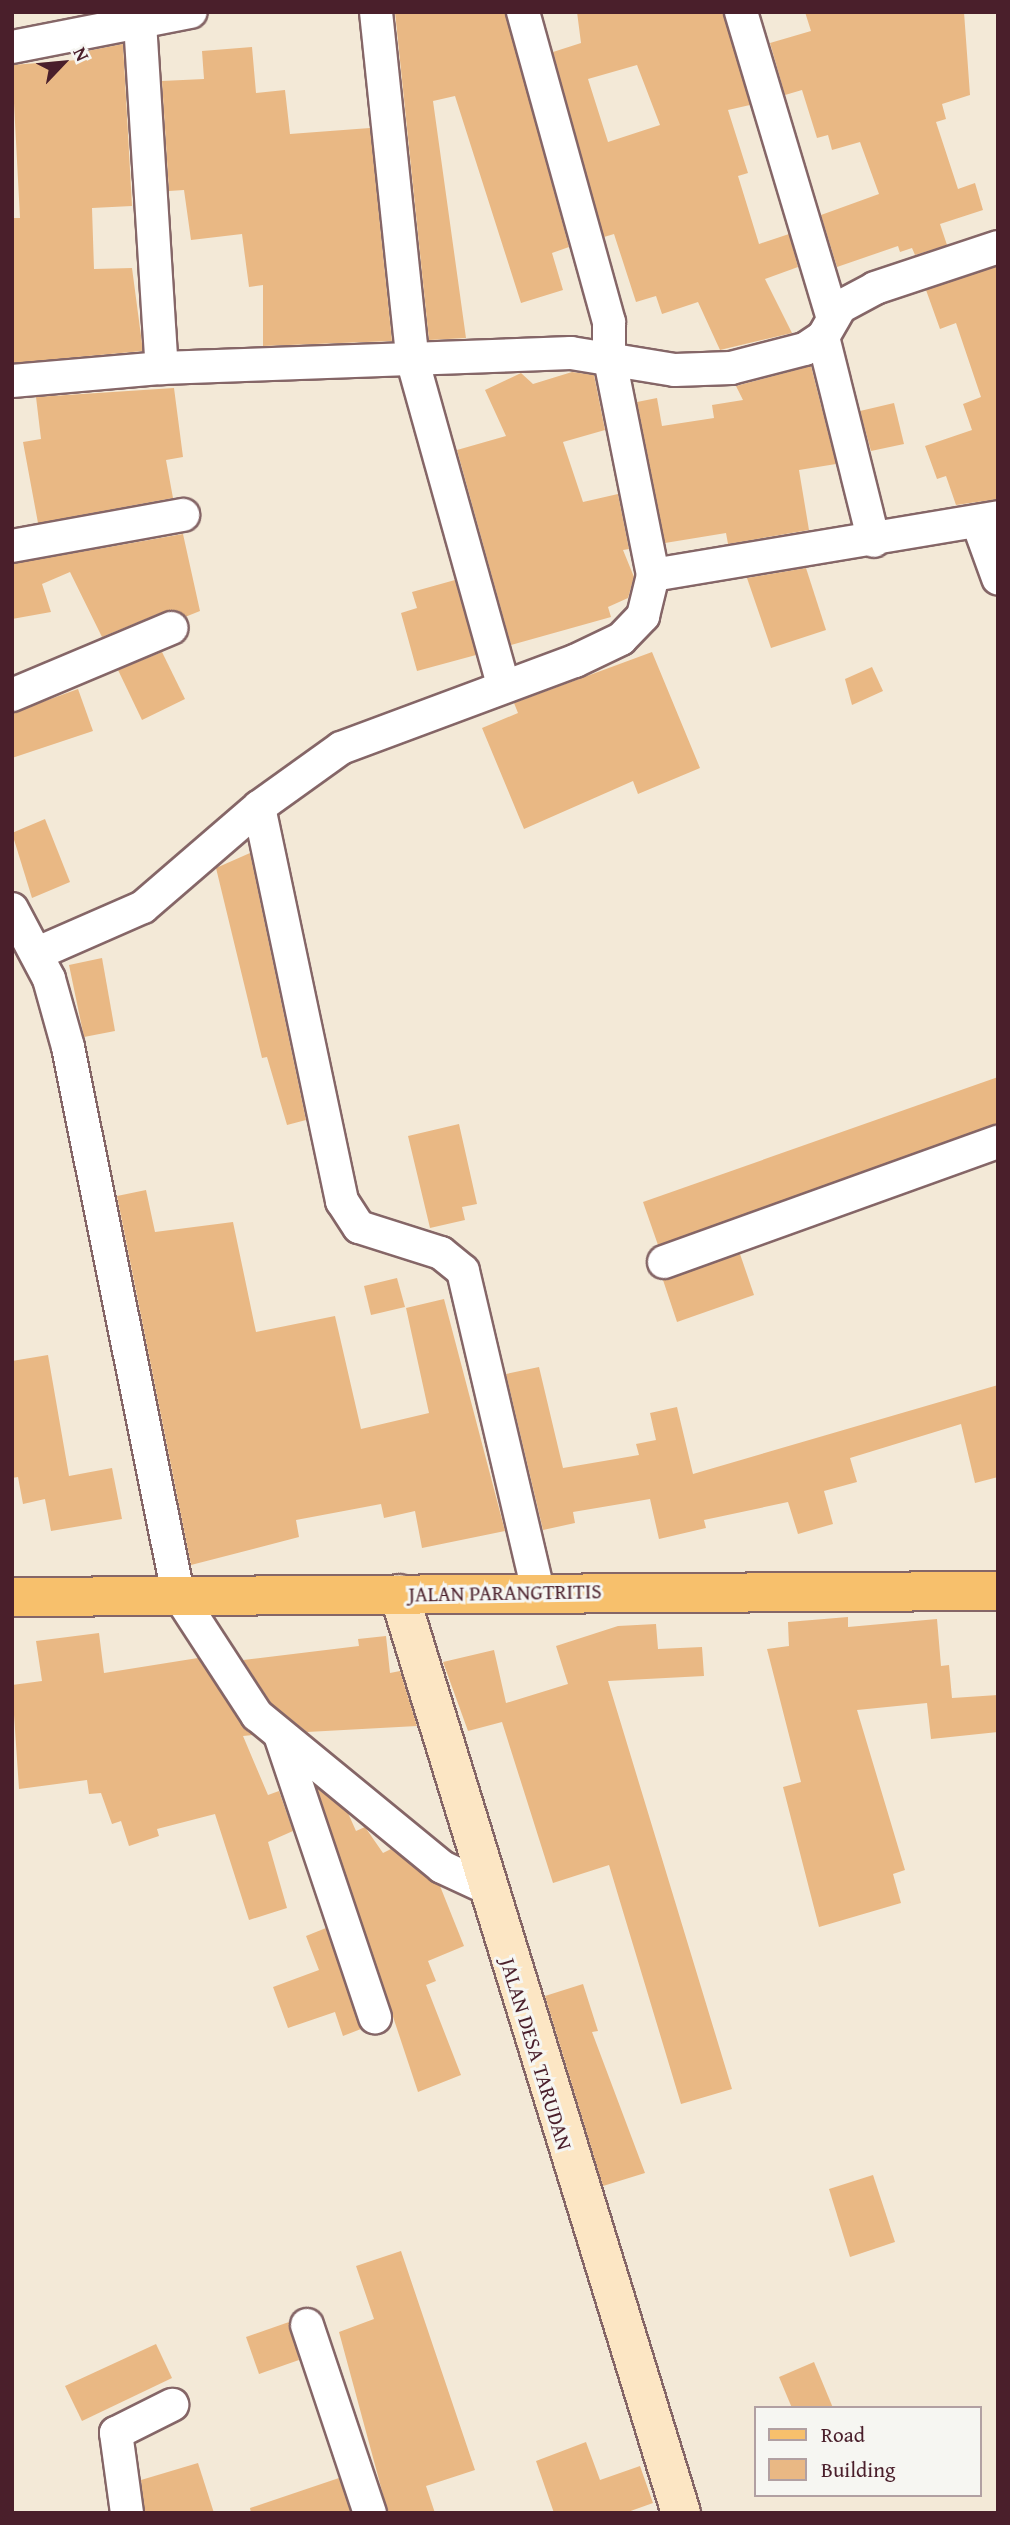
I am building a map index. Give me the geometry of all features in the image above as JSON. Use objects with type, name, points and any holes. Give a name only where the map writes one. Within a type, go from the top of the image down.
[{"type":"main road","name":"JALAN PARANGTRITIS","points":[[12,1597],[538,1591],[998,1591]]},
{"type":"street","points":[[12,47],[191,12]]},
{"type":"street","points":[[376,12],[413,362],[503,684]]},
{"type":"street","points":[[27,945],[143,908],[259,807],[341,748],[621,639],[643,616],[653,575],[609,355],[609,322],[523,12]]},
{"type":"street","points":[[741,12],[828,327],[874,541]]},
{"type":"street","points":[[140,23],[162,368]]},
{"type":"street","points":[[12,381],[162,368],[609,355],[649,366],[712,370],[805,349],[875,288],[998,247]]},
{"type":"street","points":[[12,545],[183,515]]},
{"type":"street","points":[[653,575],[874,541],[988,520],[998,578]]},
{"type":"street","points":[[12,695],[171,628]]},
{"type":"street","points":[[259,807],[342,1201],[359,1227],[441,1253],[463,1271],[484,1342],[538,1591]]},
{"type":"street","points":[[12,909],[68,1047],[178,1594],[237,1689],[279,1734],[442,1867],[485,1887]]},
{"type":"street","points":[[664,1262],[998,1142]]},
{"type":"street","name":"JALAN DESA TARUDAN","points":[[399,1594],[485,1887],[681,2513]]},
{"type":"street","points":[[279,1734],[375,2017]]},
{"type":"street","points":[[307,2325],[370,2513]]},
{"type":"street","points":[[127,2513],[116,2433],[172,2405]]},
{"type":"building","points":[[395,12],[505,12],[569,247],[552,253],[563,290],[521,303],[455,96],[433,101],[466,338],[429,340]]},
{"type":"building","points":[[577,12],[723,12],[750,105],[728,110],[748,173],[738,176],[759,244],[789,234],[798,267],[765,279],[792,333],[720,350],[698,302],[662,314],[656,296],[636,302],[614,234],[604,237],[553,52],[581,43]],"holes":[[[637,65],[660,125],[608,142],[588,79]]]},
{"type":"building","points":[[805,12],[964,12],[970,95],[942,104],[946,119],[936,122],[958,189],[975,183],[983,210],[940,224],[947,245],[915,255],[912,248],[900,252],[898,246],[837,267],[821,215],[879,194],[860,142],[832,150],[828,135],[817,138],[802,90],[785,95],[770,43],[811,31]]},
{"type":"building","points":[[123,44],[132,206],[92,208],[94,269],[132,268],[143,351],[12,363],[12,218],[20,218],[12,65],[78,60],[77,53]]},
{"type":"building","points":[[252,47],[256,93],[285,90],[290,134],[370,128],[392,341],[263,346],[263,285],[249,287],[242,234],[191,240],[184,190],[169,191],[162,81],[204,79],[202,51]]},
{"type":"building","points":[[998,266],[998,499],[956,505],[946,476],[937,479],[925,446],[972,430],[963,404],[981,397],[956,323],[940,329],[926,290]]},
{"type":"building","points":[[811,366],[836,464],[799,470],[809,530],[728,544],[726,533],[665,543],[637,402],[657,398],[662,426],[714,418],[712,405],[743,400],[736,386]]},
{"type":"building","points":[[572,372],[594,375],[605,430],[563,442],[583,502],[618,494],[629,549],[623,550],[634,577],[628,598],[608,607],[611,617],[511,645],[457,450],[506,436],[485,390],[521,373],[533,384]]},
{"type":"building","points":[[174,388],[183,457],[166,460],[173,498],[38,523],[23,442],[41,439],[36,397]]},
{"type":"building","points":[[894,403],[904,444],[871,451],[860,411]]},
{"type":"building","points":[[183,534],[200,611],[185,617],[165,611],[102,637],[70,572],[42,584],[51,612],[12,619],[12,564]]},
{"type":"building","points":[[806,568],[826,630],[771,648],[747,578]]},
{"type":"building","points":[[455,580],[476,655],[417,671],[401,613],[417,608],[412,592]]},
{"type":"building","points":[[162,652],[185,699],[142,720],[118,670]]},
{"type":"building","points":[[652,652],[700,768],[638,794],[633,781],[524,829],[482,728],[518,713],[514,703]]},
{"type":"building","points":[[872,667],[883,691],[852,705],[845,679]]},
{"type":"building","points":[[78,689],[93,731],[12,758],[12,713]]},
{"type":"building","points":[[45,819],[70,882],[32,898],[12,833]]},
{"type":"building","points":[[250,853],[306,1120],[287,1125],[267,1057],[262,1058],[216,868]]},
{"type":"building","points":[[102,958],[115,1031],[84,1037],[69,965]]},
{"type":"building","points":[[998,1077],[998,1124],[658,1245],[643,1202]]},
{"type":"building","points":[[459,1124],[477,1204],[462,1207],[465,1220],[430,1228],[408,1136]]},
{"type":"building","points":[[146,1190],[155,1232],[233,1222],[256,1332],[335,1316],[361,1429],[429,1413],[406,1308],[444,1299],[505,1531],[422,1548],[415,1511],[384,1518],[381,1504],[296,1520],[299,1537],[191,1565],[117,1196]]},
{"type":"building","points":[[740,1254],[754,1295],[677,1322],[663,1280]]},
{"type":"building","points":[[397,1278],[405,1307],[371,1315],[364,1286]]},
{"type":"building","points":[[48,1355],[69,1476],[112,1468],[122,1519],[51,1531],[45,1499],[23,1504],[18,1477],[12,1478],[12,1361]]},
{"type":"building","points":[[539,1367],[563,1468],[639,1455],[636,1444],[656,1440],[650,1413],[677,1407],[693,1474],[998,1385],[998,1477],[975,1483],[961,1424],[850,1458],[857,1482],[824,1491],[833,1524],[798,1534],[788,1502],[704,1520],[706,1528],[659,1539],[650,1499],[573,1512],[575,1523],[543,1530],[506,1374]]},
{"type":"building","points":[[848,1617],[848,1627],[937,1619],[941,1666],[949,1665],[952,1698],[998,1695],[998,1732],[931,1739],[927,1703],[857,1710],[905,1870],[893,1874],[901,1903],[819,1927],[783,1787],[801,1782],[767,1649],[789,1646],[788,1622]]},
{"type":"building","points":[[656,1624],[658,1649],[702,1647],[704,1676],[608,1681],[732,2089],[681,2104],[609,1865],[553,1883],[502,1722],[468,1731],[443,1662],[494,1650],[506,1703],[568,1684],[556,1646],[618,1626]]},
{"type":"building","points":[[99,1633],[104,1673],[198,1658],[253,1735],[243,1736],[268,1795],[279,1791],[293,1831],[268,1842],[287,1908],[249,1920],[215,1814],[157,1829],[159,1836],[129,1846],[121,1821],[112,1824],[101,1793],[89,1794],[87,1780],[19,1789],[12,1685],[42,1681],[36,1641]]},
{"type":"building","points":[[386,1636],[390,1673],[400,1671],[417,1726],[307,1732],[271,1703],[243,1660],[359,1646],[358,1639]]},
{"type":"building","points":[[317,1788],[348,1813],[356,1831],[365,1827],[383,1853],[391,1849],[440,1886],[464,1946],[428,1961],[436,1981],[426,1985],[461,2075],[418,2092]]},
{"type":"building","points":[[326,1928],[361,2029],[343,2036],[335,2012],[288,2028],[273,1987],[319,1970],[306,1936]]},
{"type":"building","points":[[583,1984],[598,2031],[592,2032],[645,2173],[603,2186],[545,1996]]},
{"type":"building","points":[[873,2175],[895,2242],[850,2257],[829,2189]]},
{"type":"building","points":[[401,2251],[475,2470],[426,2486],[435,2513],[388,2513],[339,2332],[374,2319],[356,2266]]},
{"type":"building","points":[[289,2322],[299,2360],[259,2374],[246,2337]]},
{"type":"building","points":[[156,2344],[172,2378],[82,2421],[65,2386]]},
{"type":"building","points":[[814,2362],[832,2406],[791,2406],[779,2377]]},
{"type":"building","points":[[586,2442],[600,2480],[640,2466],[653,2503],[625,2513],[554,2513],[536,2461]]},
{"type":"building","points":[[198,2463],[214,2513],[145,2513],[141,2480]]},
{"type":"building","points":[[339,2478],[351,2513],[251,2513],[250,2508]]}]
